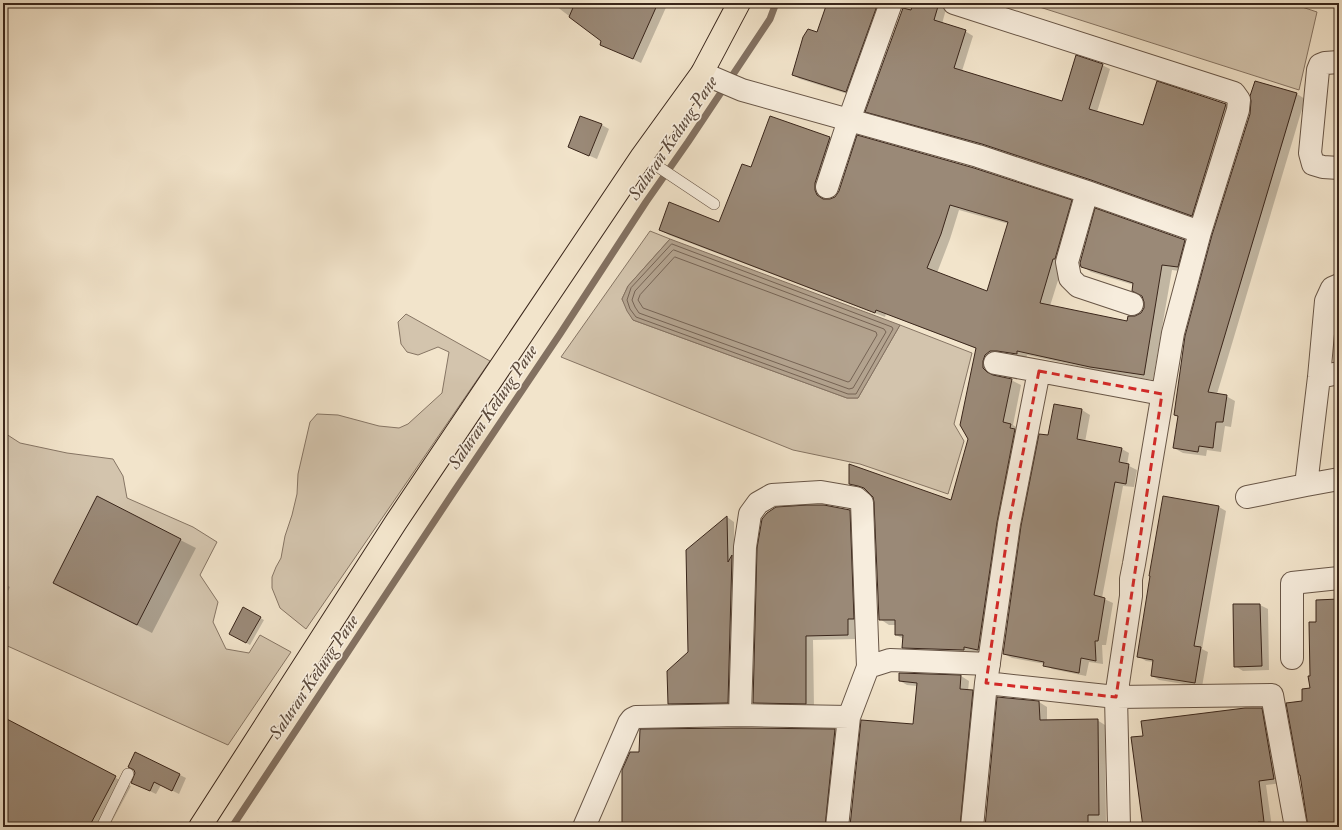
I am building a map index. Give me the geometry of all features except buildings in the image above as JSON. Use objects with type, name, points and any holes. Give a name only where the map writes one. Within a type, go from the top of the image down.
[{"type":"main road","points":[[200,827],[396,522],[647,160],[710,76],[739,3]]},
{"type":"street","points":[[827,187],[849,120],[891,3]]},
{"type":"street","points":[[954,3],[1234,93],[1239,100],[1238,110],[1200,232],[1173,333],[1131,579],[1131,596],[1116,697],[1119,827]]},
{"type":"street","points":[[1329,64],[1318,70],[1310,153],[1313,164],[1323,167],[1339,168]]},
{"type":"street","points":[[710,76],[742,90],[978,156],[1087,192],[1200,232]]},
{"type":"street","points":[[1087,192],[1067,262],[1070,278],[1078,286],[1132,304]]},
{"type":"street","points":[[1306,484],[1329,375],[1326,301],[1332,288],[1339,285]]},
{"type":"street","points":[[995,363],[1162,394]]},
{"type":"street","points":[[972,827],[987,674],[1009,524],[1039,371]]},
{"type":"street","points":[[1247,497],[1306,484],[1339,479]]},
{"type":"street","points":[[740,715],[745,548],[750,514],[758,503],[772,495],[821,492],[856,498],[862,503],[868,667],[849,718],[837,827]]},
{"type":"street","points":[[1292,658],[1292,583],[1339,578]]},
{"type":"street","points":[[868,667],[890,660],[987,674],[1116,697],[1272,695],[1296,827]]},
{"type":"street","points":[[584,827],[632,719],[636,717],[740,715],[849,718]]},
{"type":"lane","points":[[647,160],[714,204]]},
{"type":"lane","points":[[102,827],[128,774]]},
{"type":"highlighted area","points":[[1039,371],[1162,394],[1116,697],[986,683],[1009,524]]},
{"type":"shaded area","points":[[1027,3],[1290,3],[1317,12],[1299,90]]},
{"type":"shaded area","points":[[650,231],[670,239],[628,286],[622,299],[633,320],[847,398],[858,398],[900,325],[972,353],[954,424],[964,441],[948,494],[860,464],[793,450],[561,357]]},
{"type":"shaded area","points":[[406,314],[490,361],[306,629],[280,608],[272,588],[272,577],[281,558],[285,536],[292,515],[297,494],[298,474],[310,422],[317,414],[338,415],[379,426],[399,428],[408,424],[442,393],[449,352],[438,347],[418,355],[407,352],[401,344],[398,322]]},
{"type":"shaded area","points":[[3,432],[20,443],[67,453],[113,459],[123,476],[127,498],[193,527],[217,542],[200,575],[218,602],[213,622],[226,649],[249,653],[260,635],[291,652],[228,745],[3,644]]},
{"type":"water","points":[[670,239],[900,325],[858,398],[847,398],[633,320],[622,299],[628,286]]},
{"type":"waterway","name":"Saluran Kedung Pane","points":[[232,827],[646,202],[770,19],[776,3]]}]
